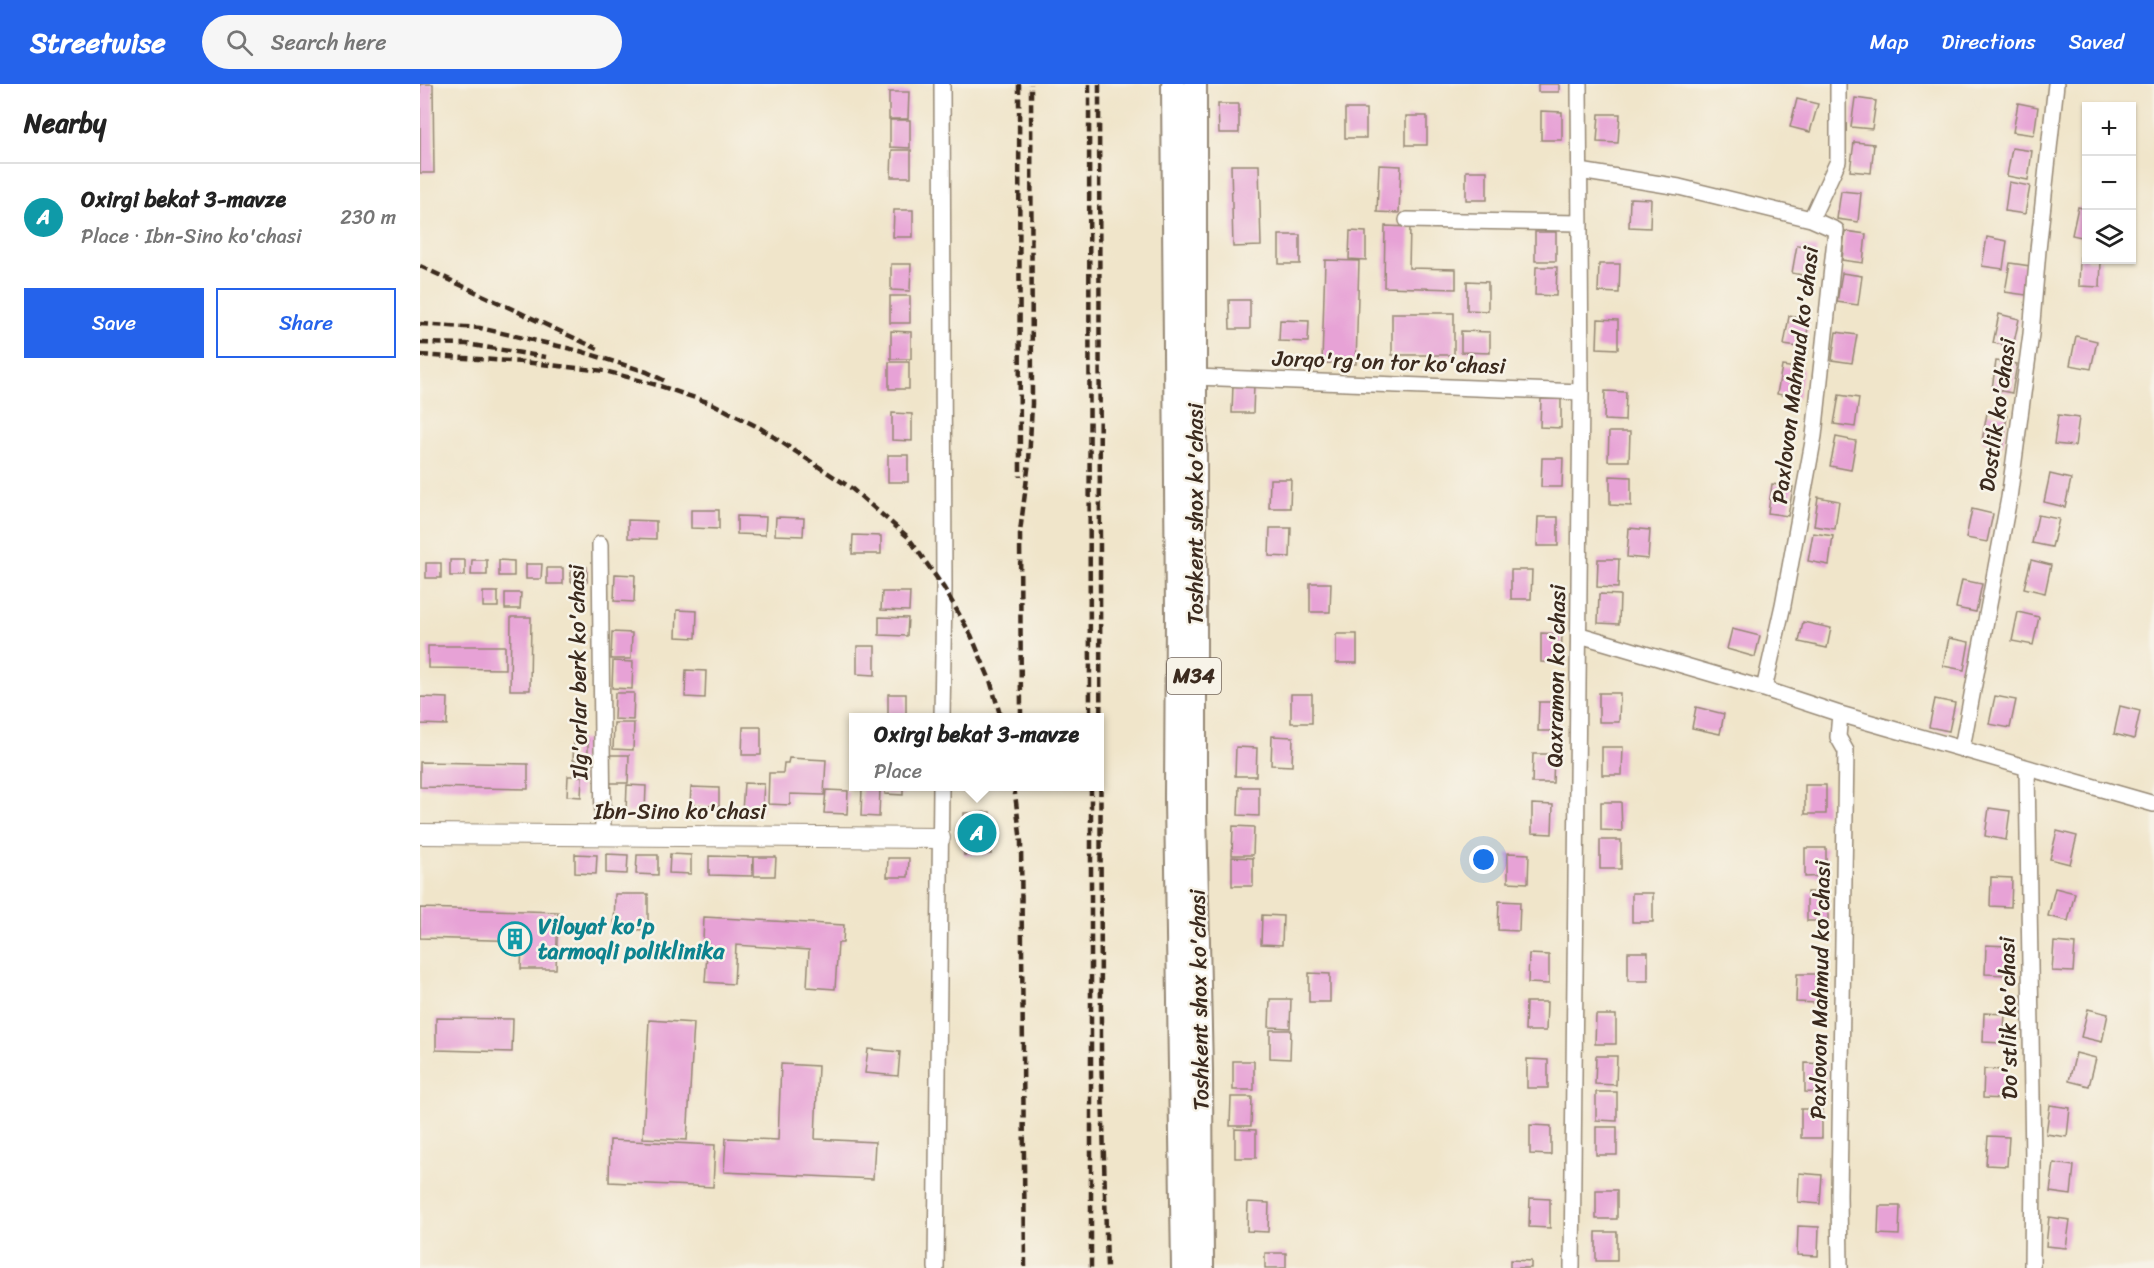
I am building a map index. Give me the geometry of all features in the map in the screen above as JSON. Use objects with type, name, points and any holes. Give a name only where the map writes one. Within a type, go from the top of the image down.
[{"type":"highway","name":"Toshkent shox ko'chasi","points":[[1173,84],[1186,615],[1195,813],[1201,1070],[1202,1268]]},
{"type":"highway","name":"Toshkent shox ko'chasi","points":[[1183,1268],[1176,800],[1195,376],[1195,84]]},
{"type":"main road","name":"Ibn-Sino ko'chasi","points":[[420,834],[940,838]]},
{"type":"street","points":[[942,84],[944,588],[942,713]]},
{"type":"street","name":"Qaxramon ko'chasi","points":[[1572,1268],[1572,1102],[1580,635],[1579,84]]},
{"type":"street","name":"Paxlovon Mahmud ko'chasi","points":[[1764,689],[1784,604],[1814,436],[1836,230],[1811,219],[1838,161],[1838,84]]},
{"type":"street","name":"Dostlik ko'chasi","points":[[1962,748],[2009,498],[2031,334],[2056,84]]},
{"type":"street","points":[[1580,171],[1679,187],[1811,219]]},
{"type":"street","points":[[1407,220],[1580,223]]},
{"type":"street","name":"Jorqo'rg'on tor ko'chasi","points":[[1195,376],[1581,392]]},
{"type":"street","name":"Ilg'orlar berk ko'chasi","points":[[600,544],[603,835]]},
{"type":"street","points":[[1580,635],[1764,689],[1840,714],[2154,804]]},
{"type":"street","name":"Paxlovon Mahmud ko'chasi","points":[[1839,1268],[1846,751],[1838,737],[1840,714]]},
{"type":"street","name":"Do'stlik ko'chasi","points":[[2027,768],[2033,1161],[2032,1268]]},
{"type":"street","points":[[936,1268],[940,791]]},
{"type":"building","points":[[420,84],[433,84],[434,173],[420,173]]},
{"type":"building","points":[[1538,84],[1559,84],[1559,92],[1538,92]]},
{"type":"building","points":[[889,92],[909,92],[908,119],[889,119]]},
{"type":"building","points":[[1855,98],[1876,101],[1872,129],[1851,127]]},
{"type":"building","points":[[1797,99],[1818,104],[1810,132],[1790,127]]},
{"type":"building","points":[[2018,103],[2038,107],[2034,135],[2013,132]]},
{"type":"building","points":[[1218,104],[1239,104],[1239,133],[1219,133]]},
{"type":"building","points":[[1345,109],[1366,109],[1366,138],[1345,138]]},
{"type":"building","points":[[1541,111],[1562,112],[1562,140],[1541,140]]},
{"type":"building","points":[[1599,114],[1620,114],[1618,143],[1597,142]]},
{"type":"building","points":[[1406,116],[1427,116],[1427,145],[1406,145]]},
{"type":"building","points":[[890,120],[910,120],[910,148],[890,147]]},
{"type":"building","points":[[1854,142],[1874,144],[1871,173],[1850,171]]},
{"type":"building","points":[[2012,148],[2032,151],[2028,180],[2007,176]]},
{"type":"building","points":[[892,150],[911,150],[911,177],[891,177]]},
{"type":"building","points":[[1231,165],[1259,165],[1261,246],[1233,247]]},
{"type":"building","points":[[1379,165],[1401,166],[1399,213],[1377,212]]},
{"type":"building","points":[[1466,171],[1487,171],[1487,200],[1466,200]]},
{"type":"building","points":[[2009,182],[2030,186],[2025,214],[2005,211]]},
{"type":"building","points":[[1841,191],[1861,193],[1858,222],[1837,219]]},
{"type":"building","points":[[1630,198],[1651,199],[1650,228],[1629,227]]},
{"type":"building","points":[[2078,207],[2082,208],[2082,237],[2072,235]]},
{"type":"building","points":[[894,210],[913,210],[913,237],[893,237]]},
{"type":"building","points":[[1385,226],[1410,227],[1409,268],[1456,269],[1456,289],[1384,287]]},
{"type":"building","points":[[1350,231],[1366,232],[1366,260],[1349,259]]},
{"type":"building","points":[[1845,231],[1866,234],[1863,263],[1842,260]]},
{"type":"building","points":[[1535,232],[1556,232],[1556,261],[1535,261]]},
{"type":"building","points":[[1279,235],[1300,235],[1300,264],[1279,264]]},
{"type":"building","points":[[1987,237],[2007,241],[2003,269],[1982,266]]},
{"type":"building","points":[[1797,245],[1817,248],[1812,277],[1792,273]]},
{"type":"building","points":[[2080,257],[2082,257],[2082,264],[2101,264],[2100,287],[2079,286]]},
{"type":"building","points":[[1325,260],[1359,261],[1356,364],[1322,363]]},
{"type":"building","points":[[2010,263],[2030,266],[2026,295],[2005,292]]},
{"type":"building","points":[[891,264],[911,264],[910,291],[891,290]]},
{"type":"building","points":[[1599,264],[1620,264],[1619,293],[1598,292]]},
{"type":"building","points":[[1536,267],[1557,267],[1556,296],[1535,295]]},
{"type":"building","points":[[1842,273],[1862,276],[1858,305],[1837,302]]},
{"type":"building","points":[[1467,281],[1488,282],[1488,311],[1467,310]]},
{"type":"building","points":[[890,296],[910,296],[910,323],[890,323]]},
{"type":"building","points":[[1229,300],[1250,300],[1250,329],[1230,329]]},
{"type":"building","points":[[1392,313],[1454,313],[1454,355],[1392,355]]},
{"type":"building","points":[[1999,314],[2019,319],[2013,347],[1993,343]]},
{"type":"building","points":[[1789,316],[1809,320],[1805,348],[1784,345]]},
{"type":"building","points":[[1598,319],[1618,320],[1618,349],[1597,348]]},
{"type":"building","points":[[1280,320],[1309,321],[1308,342],[1279,341]]},
{"type":"building","points":[[891,331],[911,332],[911,359],[891,359]]},
{"type":"building","points":[[1461,331],[1490,332],[1490,353],[1461,352]]},
{"type":"building","points":[[1836,332],[1857,335],[1852,363],[1832,360]]},
{"type":"building","points":[[2076,336],[2097,341],[2091,369],[2070,365]]},
{"type":"building","points":[[1996,361],[2017,364],[2012,393],[1992,389]]},
{"type":"building","points":[[889,362],[909,362],[909,389],[889,389]]},
{"type":"building","points":[[1782,366],[1803,369],[1798,398],[1777,394]]},
{"type":"building","points":[[1233,384],[1254,384],[1253,413],[1232,413]]},
{"type":"building","points":[[1605,391],[1626,392],[1625,421],[1604,420]]},
{"type":"building","points":[[1839,395],[1859,398],[1855,427],[1834,424]]},
{"type":"building","points":[[1541,399],[1561,399],[1561,428],[1540,427]]},
{"type":"building","points":[[892,413],[912,414],[912,441],[892,440]]},
{"type":"building","points":[[1987,413],[2007,416],[2003,445],[1982,441]]},
{"type":"building","points":[[2058,415],[2079,418],[2075,446],[2054,444]]},
{"type":"building","points":[[1609,432],[1630,432],[1629,461],[1608,461]]},
{"type":"building","points":[[1836,437],[1856,441],[1851,470],[1830,466]]},
{"type":"building","points":[[888,455],[908,455],[908,482],[888,482]]},
{"type":"building","points":[[1542,458],[1563,458],[1562,487],[1541,487]]},
{"type":"building","points":[[2050,474],[2071,479],[2065,507],[2044,502]]},
{"type":"building","points":[[1610,476],[1631,477],[1631,506],[1610,505]]},
{"type":"building","points":[[1270,479],[1291,479],[1290,508],[1269,508]]},
{"type":"building","points":[[1772,484],[1793,487],[1788,516],[1768,513]]},
{"type":"building","points":[[1818,497],[1839,501],[1835,529],[1814,526]]},
{"type":"building","points":[[1972,509],[1993,514],[1987,542],[1966,538]]},
{"type":"building","points":[[691,510],[719,510],[719,529],[691,528]]},
{"type":"building","points":[[2038,515],[2059,519],[2052,547],[2032,543]]},
{"type":"building","points":[[737,516],[766,517],[765,535],[737,534]]},
{"type":"building","points":[[776,517],[804,518],[803,536],[775,535]]},
{"type":"building","points":[[1538,517],[1558,517],[1558,546],[1537,546]]},
{"type":"building","points":[[628,520],[656,521],[656,539],[628,538]]},
{"type":"building","points":[[1270,528],[1291,528],[1290,557],[1269,556]]},
{"type":"building","points":[[1629,528],[1650,530],[1648,559],[1627,557]]},
{"type":"building","points":[[1813,533],[1833,536],[1829,565],[1808,561]]},
{"type":"building","points":[[853,535],[881,536],[881,554],[852,554]]},
{"type":"building","points":[[1598,559],[1619,559],[1618,588],[1597,587]]},
{"type":"building","points":[[450,560],[465,560],[465,576],[450,576]]},
{"type":"building","points":[[472,560],[487,560],[487,575],[471,575]]},
{"type":"building","points":[[499,560],[514,561],[514,576],[499,576]]},
{"type":"building","points":[[2031,560],[2051,565],[2045,593],[2024,588]]},
{"type":"building","points":[[426,563],[441,563],[441,578],[426,578]]},
{"type":"building","points":[[526,564],[542,564],[541,579],[526,579]]},
{"type":"building","points":[[571,567],[587,567],[587,582],[571,582]]},
{"type":"building","points":[[547,568],[563,568],[563,584],[547,584]]},
{"type":"building","points":[[1511,570],[1532,570],[1531,599],[1511,599]]},
{"type":"building","points":[[615,574],[635,575],[634,602],[614,601]]},
{"type":"building","points":[[1962,580],[1982,584],[1976,612],[1956,608]]},
{"type":"building","points":[[1310,583],[1331,583],[1330,612],[1310,612]]},
{"type":"building","points":[[483,592],[498,592],[498,607],[483,607]]},
{"type":"building","points":[[882,592],[910,592],[909,611],[881,610]]},
{"type":"building","points":[[505,593],[521,593],[520,609],[505,609]]},
{"type":"building","points":[[1599,594],[1620,595],[1619,624],[1598,623]]},
{"type":"building","points":[[677,610],[697,611],[696,638],[676,637]]},
{"type":"building","points":[[2018,612],[2039,617],[2033,645],[2012,641]]},
{"type":"building","points":[[511,617],[531,617],[530,690],[510,690]]},
{"type":"building","points":[[879,617],[908,618],[907,636],[879,635]]},
{"type":"building","points":[[1803,622],[1831,628],[1827,648],[1799,642]]},
{"type":"building","points":[[1732,629],[1760,636],[1755,657],[1727,649]]},
{"type":"building","points":[[612,632],[632,633],[631,659],[611,659]]},
{"type":"building","points":[[1541,633],[1562,634],[1561,663],[1541,662]]},
{"type":"building","points":[[1336,634],[1357,634],[1357,663],[1336,663]]},
{"type":"building","points":[[1949,638],[1969,642],[1964,670],[1943,666]]},
{"type":"building","points":[[428,646],[505,646],[505,669],[428,668]]},
{"type":"building","points":[[857,646],[875,646],[875,675],[857,674]]},
{"type":"building","points":[[613,661],[633,662],[632,689],[612,688]]},
{"type":"building","points":[[686,670],[706,671],[705,698],[685,697]]},
{"type":"building","points":[[615,693],[634,693],[633,720],[614,719]]},
{"type":"building","points":[[1599,693],[1620,693],[1619,722],[1599,722]]},
{"type":"building","points":[[888,694],[906,694],[906,713],[888,713]]},
{"type":"building","points":[[1291,694],[1312,694],[1312,723],[1291,723]]},
{"type":"building","points":[[1995,696],[2016,700],[2010,728],[1989,724]]},
{"type":"building","points":[[420,697],[448,698],[447,725],[420,724]]},
{"type":"building","points":[[1935,699],[1955,703],[1949,731],[1929,727]]},
{"type":"building","points":[[1539,702],[1560,702],[1559,731],[1538,731]]},
{"type":"building","points":[[2120,706],[2140,711],[2134,739],[2114,734]]},
{"type":"building","points":[[1696,707],[1724,714],[1720,734],[1692,728]]},
{"type":"building","points":[[614,723],[634,723],[633,750],[613,749]]},
{"type":"building","points":[[743,727],[761,727],[761,755],[742,755]]},
{"type":"building","points":[[1272,736],[1293,737],[1292,766],[1271,765]]},
{"type":"building","points":[[574,740],[588,740],[588,761],[573,760]]},
{"type":"building","points":[[1236,747],[1257,748],[1256,776],[1235,776]]},
{"type":"building","points":[[1602,747],[1623,747],[1622,775],[1602,775]]},
{"type":"building","points":[[1533,754],[1554,754],[1553,783],[1532,783]]},
{"type":"building","points":[[610,755],[629,755],[628,783],[610,783]]},
{"type":"building","points":[[789,758],[826,760],[824,795],[790,794],[790,805],[768,804],[769,773],[783,773],[784,763],[788,763]]},
{"type":"building","points":[[420,762],[528,764],[528,789],[420,787]]},
{"type":"building","points":[[568,776],[582,776],[581,797],[567,796]]},
{"type":"building","points":[[744,783],[764,784],[762,812],[742,811]]},
{"type":"building","points":[[627,785],[646,786],[645,813],[626,812]]},
{"type":"building","points":[[1805,785],[1826,785],[1826,814],[1805,814]]},
{"type":"building","points":[[691,787],[719,788],[719,806],[690,805]]},
{"type":"building","points":[[1239,787],[1259,787],[1259,816],[1238,815]]},
{"type":"building","points":[[826,790],[848,791],[847,814],[824,813]]},
{"type":"building","points":[[862,791],[880,791],[879,817],[861,816]]},
{"type":"building","points":[[885,791],[903,791],[903,795],[885,794]]},
{"type":"building","points":[[1601,802],[1621,802],[1622,831],[1601,830]]},
{"type":"building","points":[[1532,804],[1553,805],[1552,834],[1532,833]]},
{"type":"building","points":[[1989,808],[2010,811],[2006,840],[1985,836]]},
{"type":"building","points":[[990,812],[991,854],[964,855],[964,813]]},
{"type":"building","points":[[1233,826],[1254,827],[1253,855],[1232,855]]},
{"type":"building","points":[[2057,831],[2077,836],[2070,864],[2050,859]]},
{"type":"building","points":[[1600,840],[1621,840],[1621,869],[1600,869]]},
{"type":"building","points":[[1805,848],[1826,848],[1826,876],[1805,877]]},
{"type":"building","points":[[1508,853],[1529,854],[1528,883],[1508,882]]},
{"type":"building","points":[[575,854],[597,855],[596,874],[575,873]]},
{"type":"building","points":[[606,854],[628,855],[627,874],[606,873]]},
{"type":"building","points":[[670,854],[691,855],[691,874],[669,873]]},
{"type":"building","points":[[637,855],[658,855],[658,875],[636,874]]},
{"type":"building","points":[[709,856],[753,857],[752,876],[709,875]]},
{"type":"building","points":[[754,857],[776,857],[775,876],[754,876]]},
{"type":"building","points":[[1232,857],[1253,858],[1253,886],[1232,886]]},
{"type":"building","points":[[888,858],[909,858],[908,877],[887,877]]},
{"type":"building","points":[[1991,877],[2012,878],[2011,907],[1990,906]]},
{"type":"building","points":[[2055,888],[2075,893],[2068,921],[2048,916]]},
{"type":"building","points":[[1807,892],[1828,892],[1828,921],[1807,921]]},
{"type":"building","points":[[1632,893],[1653,893],[1653,922],[1632,922]]},
{"type":"building","points":[[615,894],[648,894],[648,930],[614,929]]},
{"type":"building","points":[[1499,901],[1520,902],[1519,931],[1498,930]]},
{"type":"building","name":"Viloyat ko'p tarmoqli poliklinika","points":[[420,908],[558,912],[556,969],[521,969],[522,941],[420,938]]},
{"type":"building","points":[[1262,915],[1283,916],[1282,945],[1261,944]]},
{"type":"building","points":[[704,917],[844,925],[843,943],[838,943],[835,989],[807,987],[809,950],[736,945],[734,984],[705,982],[708,940],[703,940]]},
{"type":"building","points":[[2054,942],[2075,944],[2073,972],[2052,971]]},
{"type":"building","points":[[1986,945],[2007,946],[2006,975],[1985,974]]},
{"type":"building","points":[[1628,952],[1648,952],[1648,981],[1628,981]]},
{"type":"building","points":[[1529,954],[1549,955],[1549,984],[1528,983]]},
{"type":"building","points":[[1309,973],[1330,974],[1330,1002],[1309,1002]]},
{"type":"building","points":[[1797,974],[1818,974],[1817,1003],[1796,1002]]},
{"type":"building","points":[[1270,999],[1291,999],[1290,1028],[1269,1027]]},
{"type":"building","points":[[1526,1002],[1547,1002],[1546,1031],[1525,1031]]},
{"type":"building","points":[[2088,1009],[2108,1014],[2102,1042],[2081,1037]]},
{"type":"building","points":[[1984,1013],[2005,1014],[2003,1043],[1983,1042]]},
{"type":"building","points":[[1596,1015],[1616,1015],[1616,1044],[1595,1044]]},
{"type":"building","points":[[436,1018],[513,1019],[512,1052],[436,1050]]},
{"type":"building","points":[[649,1020],[694,1023],[687,1140],[643,1138]]},
{"type":"building","points":[[1270,1030],[1291,1030],[1290,1059],[1270,1058]]},
{"type":"building","points":[[868,1049],[900,1052],[898,1076],[865,1073]]},
{"type":"building","points":[[2076,1053],[2096,1058],[2089,1086],[2069,1081]]},
{"type":"building","points":[[1596,1056],[1617,1056],[1616,1085],[1595,1084]]},
{"type":"building","points":[[1527,1059],[1548,1060],[1548,1088],[1527,1088]]},
{"type":"building","points":[[1233,1061],[1254,1061],[1254,1090],[1233,1090]]},
{"type":"building","points":[[1805,1063],[1826,1064],[1825,1093],[1805,1092]]},
{"type":"building","points":[[781,1064],[818,1066],[815,1139],[875,1142],[873,1179],[724,1172],[726,1138],[778,1140]]},
{"type":"building","points":[[1984,1069],[2005,1070],[2004,1099],[1983,1098]]},
{"type":"building","points":[[1596,1092],[1617,1092],[1617,1121],[1596,1120]]},
{"type":"building","points":[[1231,1097],[1252,1097],[1251,1126],[1230,1126]]},
{"type":"building","points":[[2050,1105],[2070,1108],[2067,1137],[2046,1134]]},
{"type":"building","points":[[1801,1109],[1822,1109],[1822,1138],[1801,1138]]},
{"type":"building","points":[[1530,1125],[1551,1126],[1551,1155],[1530,1154]]},
{"type":"building","points":[[1596,1127],[1617,1127],[1617,1155],[1596,1155]]},
{"type":"building","points":[[1235,1129],[1256,1130],[1256,1158],[1235,1158]]},
{"type":"building","points":[[1988,1136],[2009,1137],[2007,1166],[1986,1165]]},
{"type":"building","points":[[610,1140],[715,1145],[713,1187],[609,1182]]},
{"type":"building","points":[[2054,1163],[2074,1166],[2071,1195],[2050,1192]]},
{"type":"building","points":[[1799,1173],[1822,1175],[1820,1204],[1798,1202]]},
{"type":"building","points":[[1596,1190],[1617,1190],[1617,1219],[1596,1219]]},
{"type":"building","points":[[1530,1198],[1550,1199],[1550,1228],[1529,1227]]},
{"type":"building","points":[[1248,1202],[1269,1203],[1268,1232],[1247,1231]]},
{"type":"building","points":[[1879,1206],[1900,1206],[1899,1235],[1878,1234]]},
{"type":"building","points":[[2049,1217],[2070,1220],[2066,1248],[2046,1246]]},
{"type":"building","points":[[1798,1226],[1819,1227],[1818,1256],[1797,1255]]},
{"type":"building","points":[[1596,1232],[1617,1232],[1617,1261],[1596,1261]]},
{"type":"building","points":[[1265,1253],[1286,1253],[1286,1268],[1265,1268]]},
{"type":"building","points":[[1510,1260],[1531,1261],[1531,1268],[1510,1268]]},
{"type":"railway","points":[[1019,84],[1020,477]]},
{"type":"railway","points":[[1021,713],[1020,532],[1029,462],[1032,404],[1031,84]]},
{"type":"railway","points":[[1089,84],[1090,713]]},
{"type":"railway","points":[[1099,84],[1100,713]]},
{"type":"railway","points":[[420,266],[598,349]]},
{"type":"railway","points":[[420,324],[480,328],[580,351],[647,372],[667,382]]},
{"type":"railway","points":[[420,343],[466,344],[546,357]]},
{"type":"railway","points":[[420,355],[523,362],[605,371],[657,385],[713,404],[760,428],[851,488],[908,537],[944,588],[971,635],[990,680],[1000,713]]},
{"type":"railway","points":[[1015,791],[1021,842],[1025,1268]]},
{"type":"railway","points":[[1091,791],[1091,1268]]},
{"type":"railway","points":[[1100,791],[1101,1050],[1107,1268]]},
{"type":"place","name":"Oxirgi bekat 3-mavze","points":[[977,833]]},
{"type":"place","name":"Viloyat ko'p tarmoqli poliklinika","points":[[515,939]]}]
